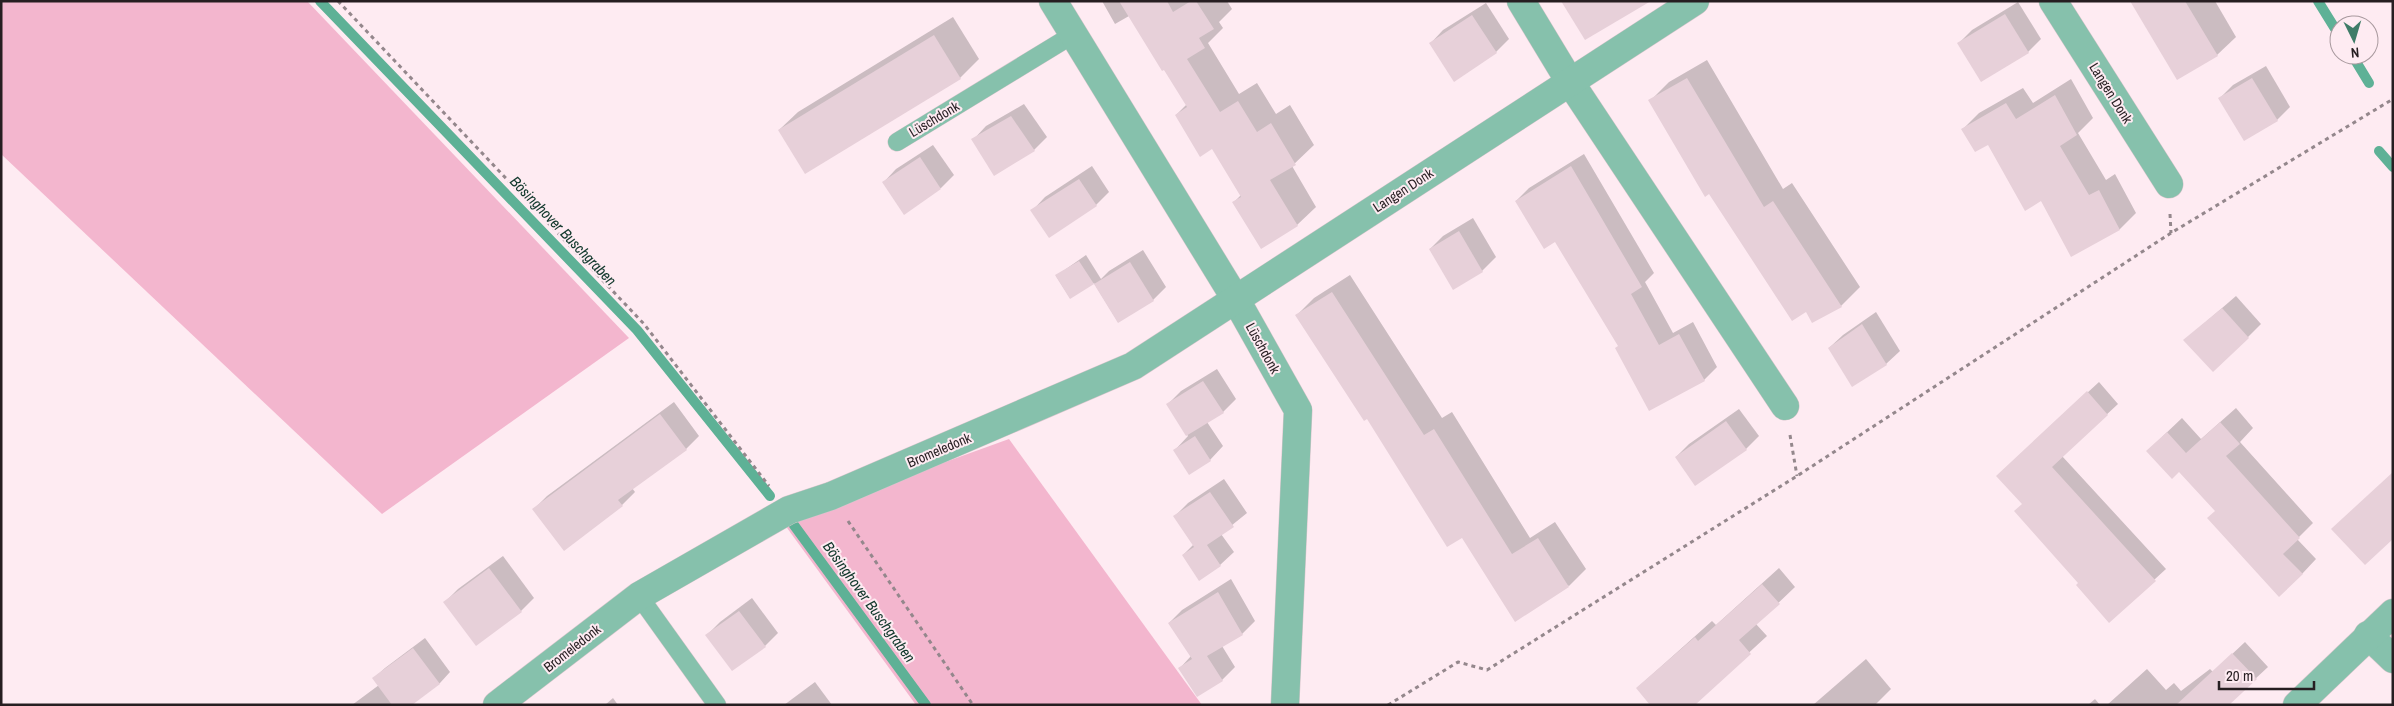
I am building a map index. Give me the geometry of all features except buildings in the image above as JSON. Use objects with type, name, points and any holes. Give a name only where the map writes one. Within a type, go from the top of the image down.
[{"type":"street","name":"Lüschdonk","points":[[1053,1],[1235,298],[1298,410],[1285,705]]},
{"type":"street","points":[[1521,1],[1570,82],[1784,406]]},
{"type":"street","name":"Langen Donk","points":[[1235,298],[1695,1]]},
{"type":"street","name":"Langen Donk","points":[[2053,1],[2168,184]]},
{"type":"street","name":"Bromeledonk","points":[[503,703],[639,596],[788,510],[831,496],[1133,366],[1235,298]]},
{"type":"street","points":[[2297,705],[2393,613]]},
{"type":"street","points":[[2368,635],[2393,659]]},
{"type":"lane","name":"Lüschdonk","points":[[897,142],[1074,34]]},
{"type":"lane","points":[[639,596],[716,705]]},
{"type":"path","points":[[338,1],[644,324],[788,510]]},
{"type":"path","points":[[1388,705],[1458,662],[1487,670],[1797,476],[2171,233],[2393,99]]},
{"type":"path","points":[[1784,406],[1797,476]]},
{"type":"path","points":[[831,496],[973,705]]},
{"type":"shaded area","points":[[1,1],[307,1],[629,338],[382,514],[1,154]]},
{"type":"shaded area","points":[[1009,439],[1202,705],[916,705],[782,521]]},
{"type":"waterway","name":"Bösinghover Buschgraben","points":[[320,1],[637,330],[770,496]]},
{"type":"waterway","points":[[2318,1],[2329,19]]},
{"type":"waterway","points":[[2358,65],[2369,83]]},
{"type":"waterway","points":[[2379,151],[2393,167]]},
{"type":"waterway","name":"Bösinghover Buschgraben","points":[[788,517],[926,705]]}]
